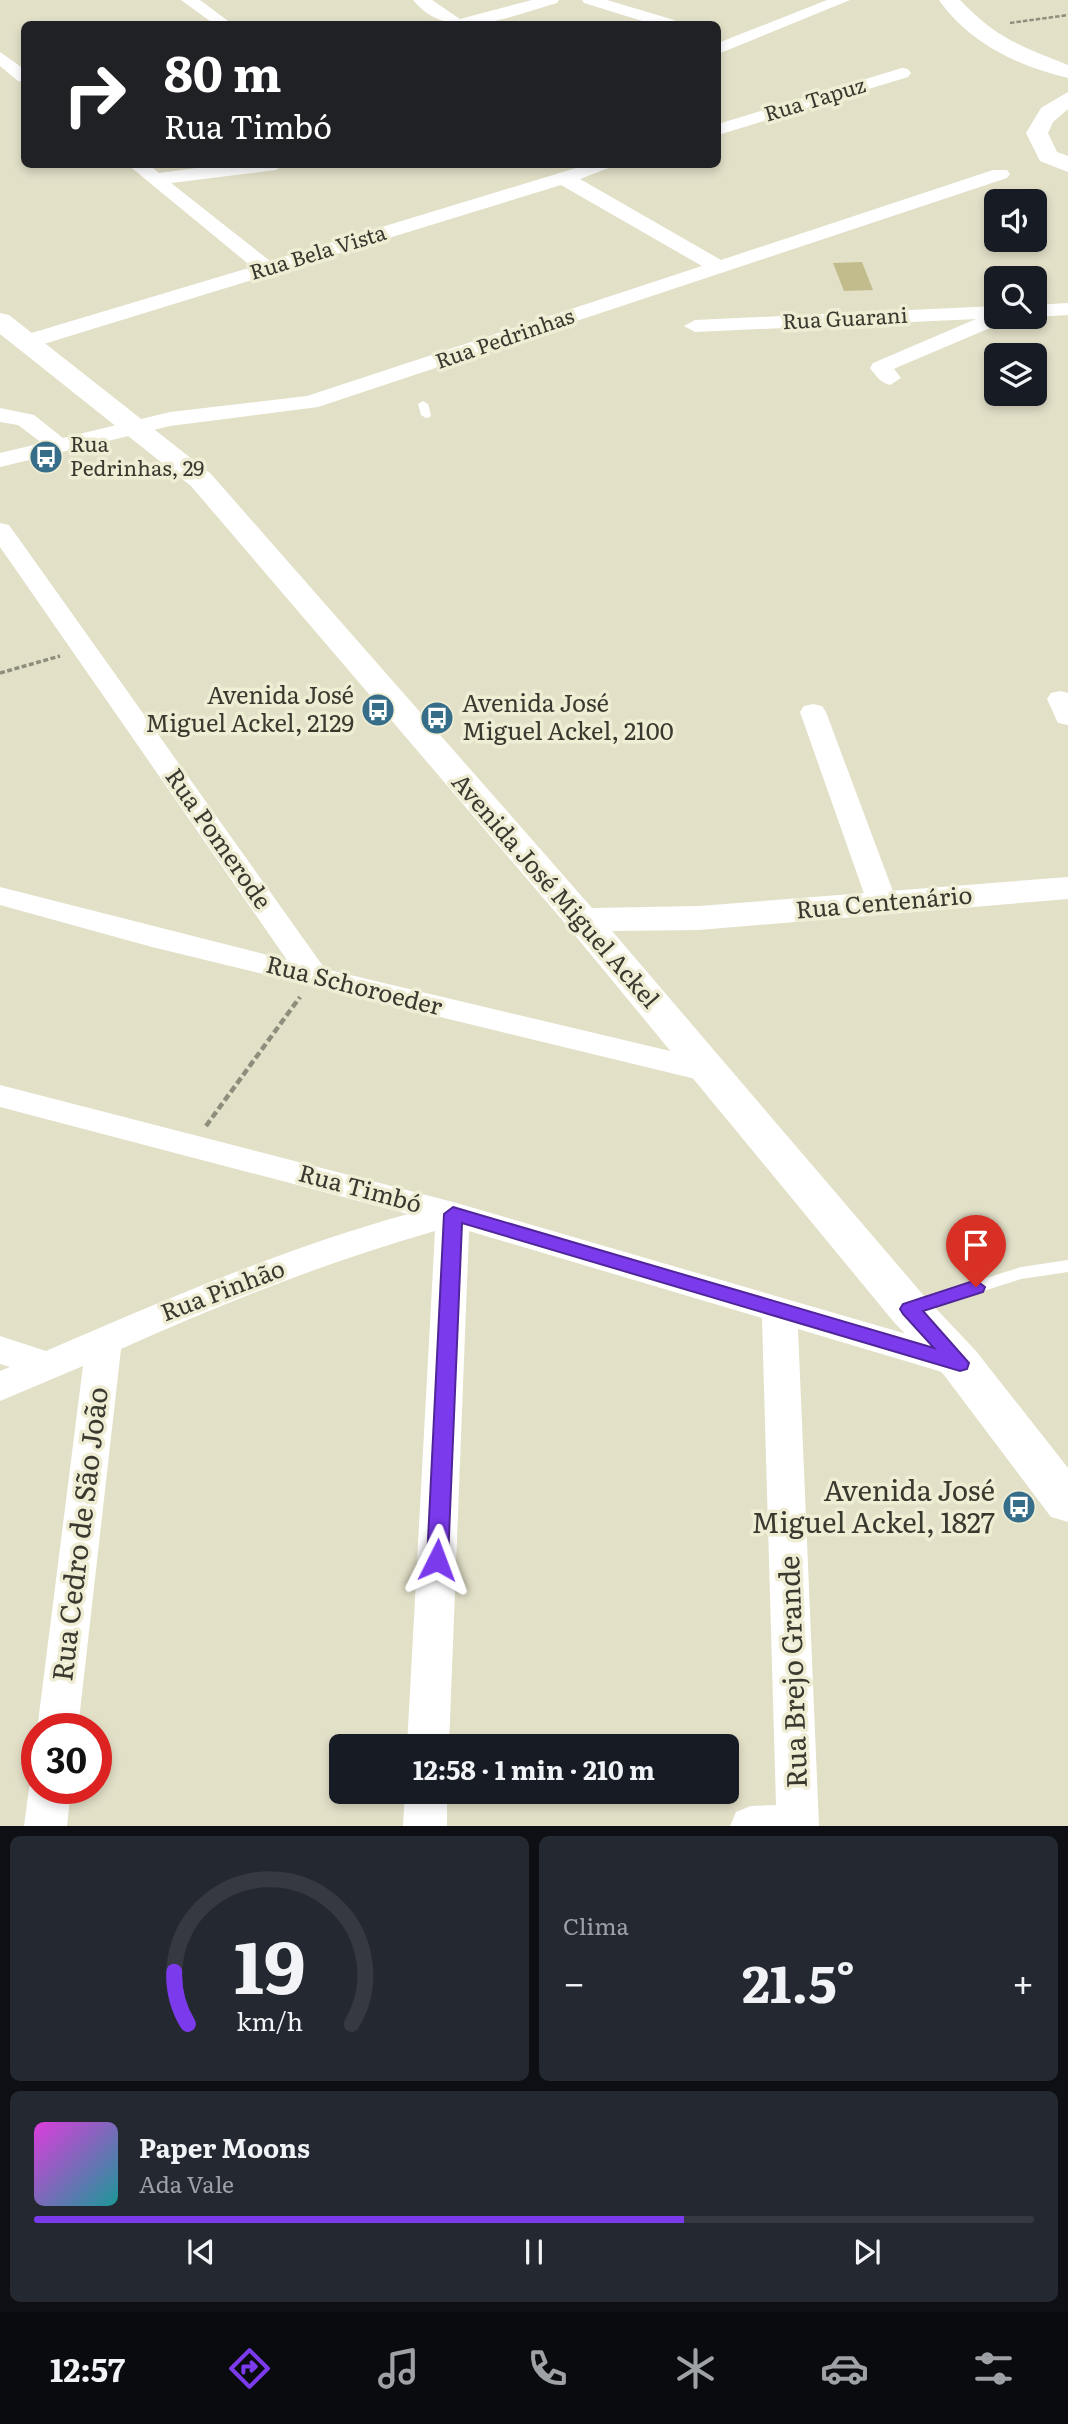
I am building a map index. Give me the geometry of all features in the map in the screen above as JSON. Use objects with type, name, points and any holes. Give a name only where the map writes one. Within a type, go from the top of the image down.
[{"type":"street","points":[[189,0],[220,21]]},
{"type":"street","points":[[421,0],[452,21]]},
{"type":"street","points":[[473,21],[551,0]]},
{"type":"street","points":[[590,0],[658,21]]},
{"type":"street","points":[[722,45],[842,0]]},
{"type":"street","points":[[949,0],[975,28],[1002,47],[1068,72]]},
{"type":"street","points":[[0,57],[21,74]]},
{"type":"street","name":"Rua Tapuz","points":[[721,129],[902,73]]},
{"type":"street","points":[[1068,99],[1048,114],[1039,124],[1037,133],[1048,156],[1068,165]]},
{"type":"street","points":[[141,168],[266,268]]},
{"type":"street","points":[[154,179],[243,168]]},
{"type":"street","name":"Rua Bela Vista","points":[[26,342],[598,168]]},
{"type":"street","name":"Rua Pedrinhas","points":[[0,460],[186,416],[310,402],[999,174]]},
{"type":"street","points":[[565,179],[717,266]]},
{"type":"street","points":[[1047,310],[1068,309]]},
{"type":"street","name":"Rua Guarani","points":[[695,326],[984,312]]},
{"type":"street","name":"Avenida José Miguel Ackel","points":[[0,321],[201,480],[582,920],[909,1309],[960,1363],[1068,1503]]},
{"type":"street","points":[[890,378],[881,368],[984,322]]},
{"type":"street","points":[[0,415],[22,416],[34,422],[58,446]]},
{"type":"street","name":"Rua Pomerode","points":[[0,530],[314,976]]},
{"type":"street","points":[[813,712],[882,902]]},
{"type":"street","name":"Rua Centenário","points":[[582,920],[699,918],[1068,888]]},
{"type":"street","name":"Rua Schoroeder","points":[[0,896],[314,976],[708,1071]]},
{"type":"street","name":"Rua Centenário","points":[[611,955],[699,918]]},
{"type":"street","name":"Rua Timbó","points":[[0,1096],[193,1144],[453,1214],[960,1363]]},
{"type":"street","points":[[429,1734],[453,1214]]},
{"type":"street","name":"Rua Pinhão","points":[[0,1387],[213,1293],[336,1247],[453,1214]]},
{"type":"street","name":"Rua Brejo Grande","points":[[779,1309],[798,1825]]},
{"type":"street","name":"Rua Cedro de São João","points":[[59,1713],[104,1339]]},
{"type":"street","points":[[0,1350],[46,1365]]},
{"type":"street","points":[[45,1825],[48,1804]]},
{"type":"street","points":[[425,1825],[426,1804]]},
{"type":"street","points":[[751,1825],[798,1825]]},
{"type":"lane","points":[[909,1309],[1021,1273],[1068,1266]]},
{"type":"path","points":[[975,28],[1068,15]]},
{"type":"path","points":[[0,673],[84,649]]},
{"type":"path","points":[[193,1144],[314,976]]},
{"type":"shaded area","points":[[862,262],[873,290],[844,291],[833,263]]},
{"type":"place","name":"Rua Pedrinhas, 29","points":[[46,457]]},
{"type":"place","name":"Avenida José Miguel Ackel, 2129","points":[[378,710]]},
{"type":"place","name":"Avenida José Miguel Ackel, 2100","points":[[437,718]]},
{"type":"place","name":"Avenida José Miguel Ackel, 1827","points":[[1019,1507]]},
{"type":"route","points":[[437,1560],[453,1214],[960,1363],[909,1309],[976,1287]]}]
